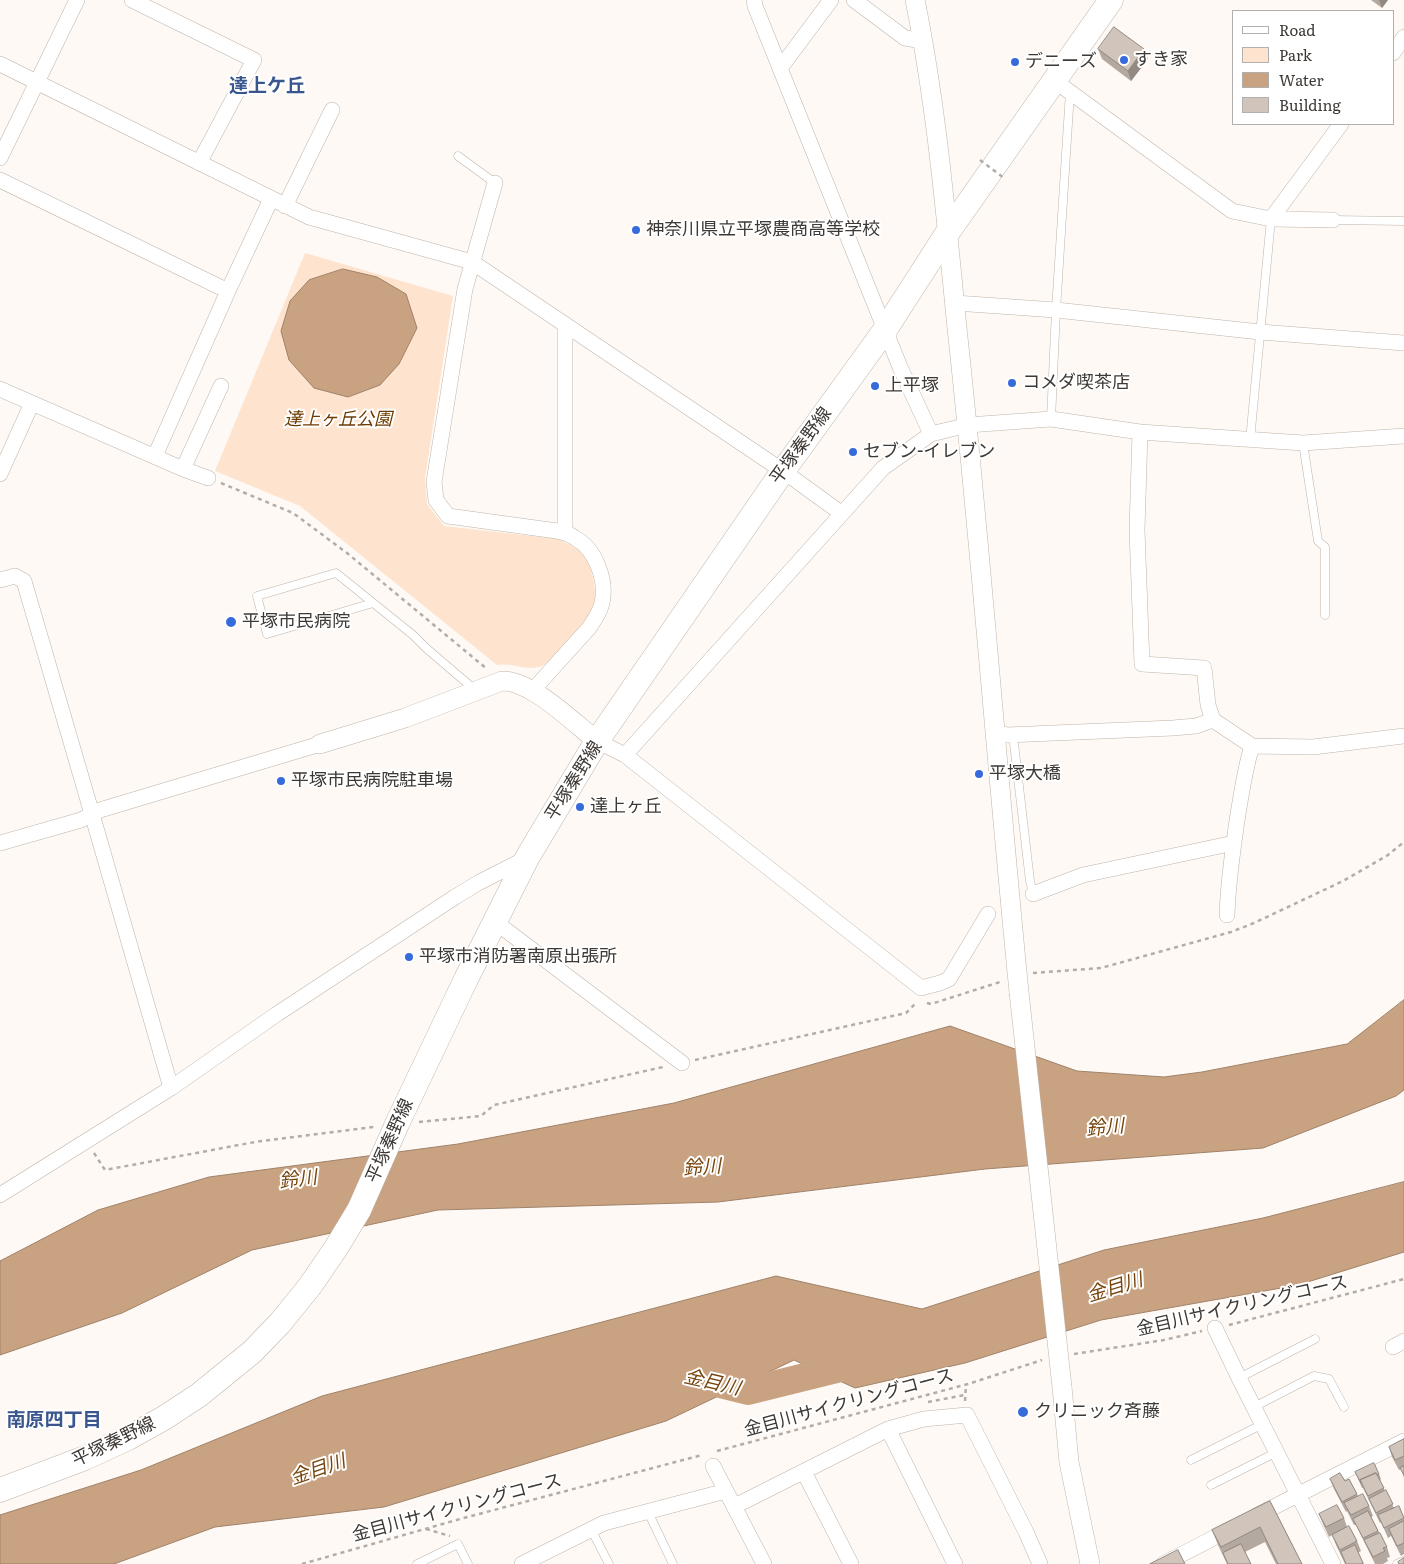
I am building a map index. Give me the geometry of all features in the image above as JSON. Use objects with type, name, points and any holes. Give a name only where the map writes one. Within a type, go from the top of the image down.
[{"type":"main road","name":"平塚秦野線","points":[[0,1490],[106,1448],[164,1418],[192,1400],[252,1352],[310,1286],[359,1210],[396,1127],[494,922],[527,858],[597,742],[782,471],[885,330],[948,232],[1063,86],[1112,0]]},
{"type":"street","points":[[0,158],[77,0]]},
{"type":"street","points":[[132,0],[254,60],[199,163]]},
{"type":"street","points":[[754,0],[900,367],[932,434]]},
{"type":"street","points":[[780,67],[831,0]]},
{"type":"street","points":[[854,0],[905,38],[923,41]]},
{"type":"street","points":[[915,0],[923,41],[948,232],[968,425],[1004,734],[1019,992],[1069,1462],[1090,1564]]},
{"type":"street","points":[[1394,52],[1404,38]]},
{"type":"street","points":[[0,64],[309,218],[472,262],[782,471],[842,514]]},
{"type":"street","points":[[1063,86],[1232,210],[1271,219],[1333,220]]},
{"type":"street","points":[[286,206],[332,110]]},
{"type":"street","points":[[1271,219],[1340,125]]},
{"type":"street","points":[[0,180],[228,291]]},
{"type":"street","points":[[494,183],[465,289],[434,482],[436,500],[448,516],[557,530],[576,538],[587,547],[596,560],[602,578],[603,590],[602,604],[597,617],[533,690]]},
{"type":"street","points":[[155,456],[271,199]]},
{"type":"street","points":[[955,303],[1056,310],[1260,332],[1404,343]]},
{"type":"street","points":[[564,533],[565,324]]},
{"type":"street","points":[[184,469],[221,386]]},
{"type":"street","points":[[0,389],[208,478]]},
{"type":"street","points":[[0,474],[32,403]]},
{"type":"street","points":[[625,755],[883,468],[932,434],[968,425],[1051,419],[1140,432],[1303,443],[1404,436]]},
{"type":"street","points":[[1140,432],[1137,530],[1142,664],[1204,668],[1208,705],[1213,720],[1252,746],[1313,747],[1404,736]]},
{"type":"street","points":[[0,568],[24,581],[171,1088]]},
{"type":"street","points":[[0,580],[15,576]]},
{"type":"street","points":[[0,843],[81,820],[100,810],[405,718],[476,690],[502,681],[510,681],[533,690],[597,742],[625,755],[921,988],[940,983],[949,978],[988,914]]},
{"type":"street","points":[[1004,734],[1173,728],[1196,726],[1213,720]]},
{"type":"street","points":[[1226,915],[1234,843],[1246,765],[1252,746]]},
{"type":"street","points":[[1034,894],[1084,875],[1234,843]]},
{"type":"street","points":[[0,1195],[171,1088],[277,1014],[478,882],[527,858]]},
{"type":"street","points":[[494,922],[682,1063]]},
{"type":"street","points":[[1215,1328],[1333,1564]]},
{"type":"street","points":[[735,1506],[888,1429],[924,1419],[967,1415],[1026,1532],[1040,1564]]},
{"type":"street","points":[[888,1429],[955,1564]]},
{"type":"street","points":[[1163,1564],[1404,1441]]},
{"type":"street","points":[[713,1466],[764,1564]]},
{"type":"street","points":[[804,1472],[851,1564]]},
{"type":"street","points":[[522,1564],[542,1560],[591,1529],[604,1523],[726,1491]]},
{"type":"lane","points":[[1051,419],[1063,86]]},
{"type":"lane","points":[[458,156],[494,183]]},
{"type":"lane","points":[[1250,440],[1271,219]]},
{"type":"lane","points":[[1333,220],[1404,221]]},
{"type":"lane","points":[[1303,443],[1318,541],[1325,547],[1325,615]]},
{"type":"lane","points":[[373,603],[268,634],[257,596],[336,573],[414,635],[426,648],[476,690]]},
{"type":"lane","points":[[1004,734],[1030,881],[1034,894]]},
{"type":"lane","points":[[1239,1378],[1315,1339]]},
{"type":"lane","points":[[1254,1407],[1314,1376],[1329,1379],[1344,1407]]},
{"type":"lane","points":[[1192,1460],[1263,1424]]},
{"type":"lane","points":[[1211,1485],[1276,1452]]},
{"type":"lane","points":[[648,1512],[673,1564]]},
{"type":"lane","points":[[591,1529],[609,1564]]},
{"type":"lane","points":[[417,1564],[458,1544],[468,1564]]},
{"type":"lane","points":[[1397,1564],[1404,1561]]},
{"type":"path","points":[[980,160],[1004,178]]},
{"type":"path","points":[[208,478],[292,514],[347,553],[502,681]]},
{"type":"path","points":[[86,1142],[105,1170],[255,1142],[481,1116],[494,1105],[906,1012],[919,1000]]},
{"type":"path","name":"金目川サイクリングコース","points":[[1068,1356],[1164,1340],[1404,1279]]},
{"type":"path","name":"金目川サイクリングコース","points":[[302,1564],[424,1529],[914,1399],[1044,1360]]},
{"type":"path","points":[[914,1399],[920,1404],[965,1395]]},
{"type":"path","points":[[424,1529],[449,1535],[458,1544]]},
{"type":"green space","name":"達上ヶ丘公園","points":[[305,253],[453,296],[425,478],[427,504],[444,526],[558,539],[574,547],[586,558],[594,584],[594,610],[575,636],[545,665],[536,668],[525,668],[503,664],[497,665],[300,506],[215,471]]},
{"type":"water","points":[[343,269],[377,277],[406,294],[417,328],[399,364],[380,385],[348,397],[314,388],[289,360],[281,331],[290,301],[309,280]]},
{"type":"water","name":"鈴川","points":[[1404,1000],[1404,1090],[1396,1096],[1263,1148],[985,1169],[718,1202],[438,1210],[252,1250],[122,1313],[0,1355],[0,1261],[98,1210],[209,1177],[458,1144],[674,1103],[950,1026],[1077,1071],[1164,1077],[1202,1072],[1347,1044]]},
{"type":"water","points":[[1404,1182],[1404,1252],[1298,1285],[1101,1320],[965,1363],[855,1388],[794,1360],[666,1421],[384,1507],[215,1527],[114,1564],[0,1564],[0,1515],[141,1470],[322,1396],[776,1276],[922,1309],[1104,1250],[1263,1218]]},
{"type":"building","points":[[1114,27],[1144,49],[1128,71],[1098,49]]},
{"type":"building","points":[[1404,1439],[1404,1456],[1395,1460],[1389,1447]]},
{"type":"building","points":[[1374,1463],[1379,1474],[1376,1473],[1360,1480],[1361,1483],[1355,1472]]},
{"type":"building","points":[[1404,1466],[1404,1475],[1400,1468]]},
{"type":"building","points":[[1340,1473],[1345,1481],[1349,1479],[1357,1494],[1342,1502],[1330,1479]]},
{"type":"building","points":[[1376,1473],[1384,1488],[1368,1496],[1360,1480]]},
{"type":"building","points":[[1386,1490],[1393,1504],[1376,1513],[1369,1499]]},
{"type":"building","points":[[1363,1494],[1369,1506],[1351,1515],[1344,1503]]},
{"type":"building","points":[[1270,1501],[1302,1564],[1278,1564],[1260,1527],[1221,1547],[1212,1530]]},
{"type":"building","points":[[1337,1505],[1344,1518],[1326,1527],[1319,1514]]},
{"type":"building","points":[[1399,1506],[1404,1518],[1384,1528],[1378,1515]]},
{"type":"building","points":[[1368,1511],[1378,1531],[1363,1538],[1353,1519]]},
{"type":"building","points":[[1404,1521],[1404,1543],[1397,1546],[1389,1529]]},
{"type":"building","points":[[1349,1526],[1357,1541],[1340,1550],[1332,1535]]},
{"type":"building","points":[[1380,1533],[1387,1547],[1383,1548],[1385,1551],[1373,1557],[1364,1540]]},
{"type":"building","points":[[1241,1544],[1251,1564],[1228,1564],[1223,1553]]},
{"type":"building","points":[[1355,1545],[1363,1563],[1346,1564],[1341,1552]]},
{"type":"building","points":[[1178,1550],[1185,1564],[1150,1564]]},
{"type":"building","points":[[1404,1558],[1404,1564],[1399,1564],[1398,1562]]},
{"type":"waterway","name":"金目川","points":[[700,1379],[748,1391],[845,1367],[857,1362]]},
{"type":"place","name":"すき家","points":[[1124,60]]},
{"type":"place","name":"デニーズ","points":[[1015,62]]},
{"type":"place","name":"神奈川県立平塚農商高等学校","points":[[636,230]]},
{"type":"place","name":"コメダ喫茶店","points":[[1012,383]]},
{"type":"place","name":"上平塚","points":[[875,386]]},
{"type":"place","name":"セブン-イレブン","points":[[853,452]]},
{"type":"place","name":"平塚市民病院","points":[[231,622]]},
{"type":"place","name":"平塚大橋","points":[[979,774]]},
{"type":"place","name":"平塚市民病院駐車場","points":[[281,781]]},
{"type":"place","name":"達上ヶ丘","points":[[580,807]]},
{"type":"place","name":"平塚市消防署南原出張所","points":[[409,957]]},
{"type":"place","name":"クリニック斉藤","points":[[1023,1412]]},
{"type":"district","name":"達上ケ丘","points":[[267,86]]},
{"type":"district","name":"南原四丁目","points":[[54,1420]]}]
